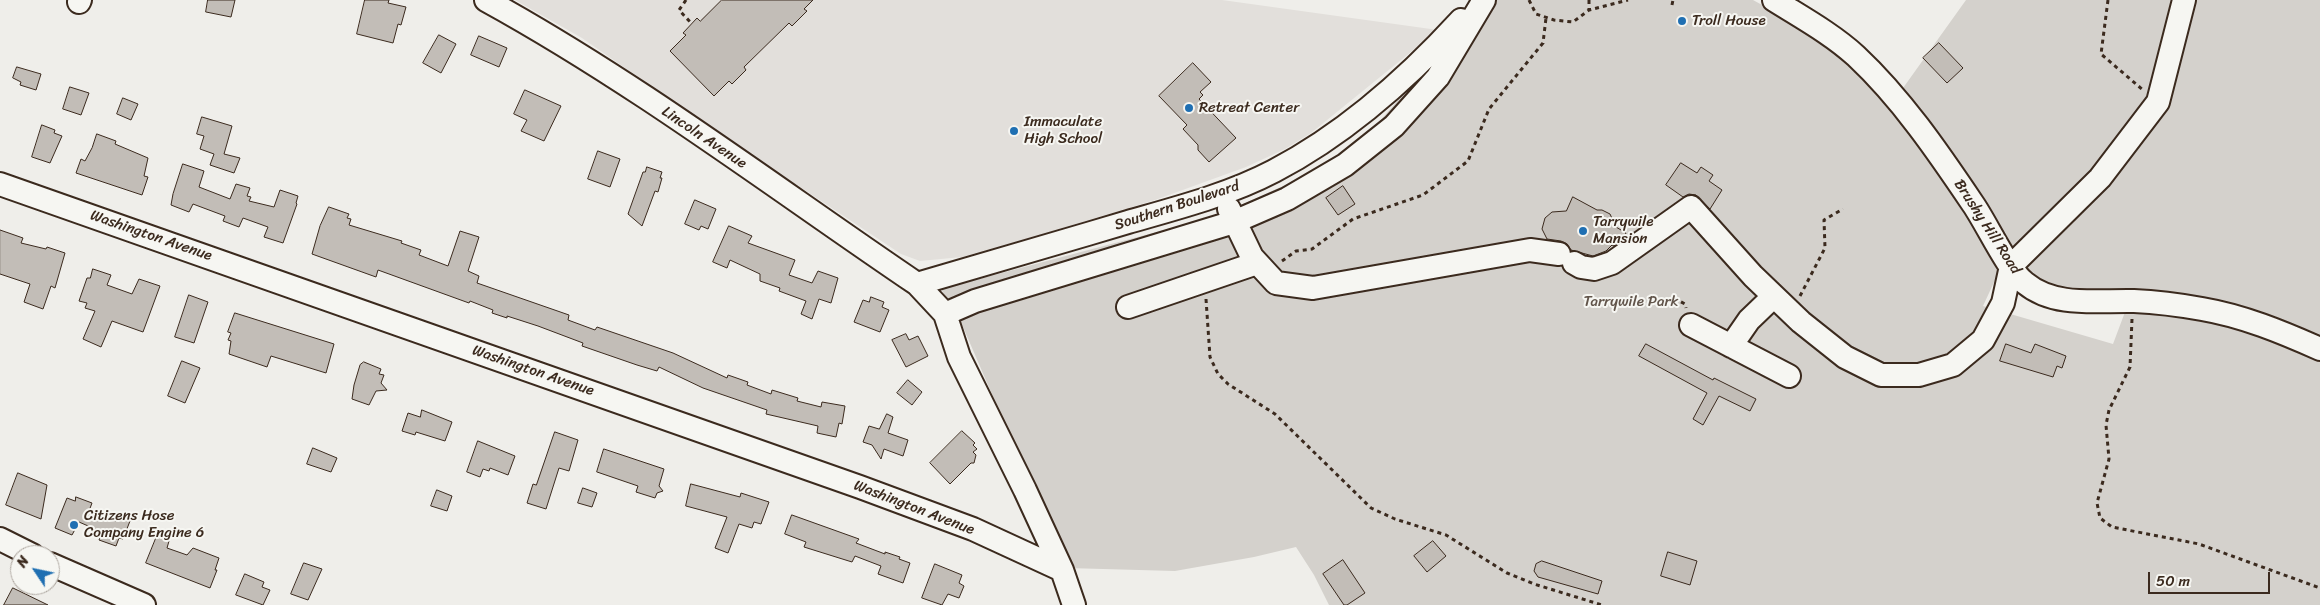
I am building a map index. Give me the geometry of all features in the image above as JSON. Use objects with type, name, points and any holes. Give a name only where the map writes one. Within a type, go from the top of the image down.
[{"type":"street","name":"Lincoln Avenue","points":[[486,0],[526,22],[625,85],[918,284]]},
{"type":"street","name":"Southern Boulevard","points":[[918,284],[1224,194],[1273,172],[1327,140],[1426,59],[1478,0]]},
{"type":"street","name":"Southern Boulevard","points":[[945,314],[975,301],[1234,222],[1287,199],[1345,166],[1394,126],[1438,77],[1484,0]]},
{"type":"street","name":"Brushy Hill Road","points":[[1774,0],[1854,54],[1884,85],[1928,140],[1974,205],[2024,283],[2047,296],[2078,302],[2133,301],[2203,309],[2248,320],[2320,349]]},
{"type":"street","points":[[1224,194],[1234,222],[1252,257],[1276,283],[1313,288],[1530,250],[1567,258],[1581,267],[1594,269],[1612,263],[1691,207],[1753,276],[1790,311],[1845,357],[1881,375],[1919,376],[1954,365],[1983,340],[2003,303],[2012,266],[2100,178],[2158,102],[2184,0]]},
{"type":"street","name":"Washington Avenue","points":[[0,184],[860,487],[973,529],[1062,570]]},
{"type":"street","points":[[1128,307],[1205,281],[1262,268]]},
{"type":"street","points":[[918,284],[945,314],[959,357],[1062,570],[1074,605]]},
{"type":"street","points":[[1730,346],[1749,320],[1774,296]]},
{"type":"street","points":[[1688,315],[1730,346],[1789,376]]},
{"type":"street","points":[[0,539],[12,545]]},
{"type":"street","points":[[60,568],[144,605]]},
{"type":"path","points":[[686,0],[679,10],[692,24]]},
{"type":"path","points":[[1529,0],[1536,14],[1546,18],[1573,22],[1590,10],[1628,0]]},
{"type":"path","points":[[1588,0],[1590,10]]},
{"type":"path","points":[[1672,5],[1673,0]]},
{"type":"path","points":[[2108,0],[2101,54],[2158,102]]},
{"type":"path","points":[[1262,268],[1296,251],[1312,249],[1353,218],[1423,195],[1468,161],[1489,110],[1543,44],[1546,18]]},
{"type":"path","points":[[1790,311],[1825,248],[1824,220],[1843,209]]},
{"type":"path","points":[[1205,281],[1210,357],[1218,374],[1228,384],[1275,414],[1371,508],[1395,519],[1446,535],[1508,573],[1534,584],[1602,605]]},
{"type":"path","points":[[1674,298],[1688,315]]},
{"type":"path","points":[[2133,301],[2130,367],[2109,410],[2106,425],[2109,459],[2098,503],[2100,518],[2112,527],[2199,544],[2320,588]]},
{"type":"shaded area","name":"Immaculate High School","points":[[515,0],[1222,0],[1438,30],[1311,133],[1285,149],[1246,167],[1155,200],[1020,241],[962,257],[920,261],[901,254],[714,130],[582,38]]},
{"type":"green space","name":"Tarrywile Park","points":[[1471,0],[1753,0],[1824,39],[1863,78],[1888,109],[1966,0],[2320,0],[2320,605],[1329,605],[1314,575],[1296,547],[1254,557],[1175,571],[1067,568],[963,327],[941,289],[1217,216],[1329,165],[1373,129],[1439,53]],"holes":[[[2001,267],[2070,302],[2125,312],[2113,344],[1983,306]]]},
{"type":"building","points":[[208,0],[235,0],[231,17],[206,12]]},
{"type":"building","points":[[365,0],[389,0],[388,3],[406,7],[401,25],[398,24],[393,43],[357,34]]},
{"type":"building","points":[[722,0],[813,0],[804,9],[807,11],[792,26],[789,23],[744,67],[746,70],[732,84],[729,81],[714,96],[670,51],[686,35],[683,33],[697,18],[700,21]]},
{"type":"building","points":[[439,35],[456,44],[441,73],[423,63]]},
{"type":"building","points":[[479,36],[507,48],[499,67],[471,55]]},
{"type":"building","points":[[1939,43],[1963,68],[1947,83],[1923,58]]},
{"type":"building","name":"Retreat Center","points":[[1193,63],[1211,82],[1200,92],[1203,95],[1199,99],[1236,138],[1209,162],[1198,150],[1198,145],[1183,129],[1187,125],[1159,96]]},
{"type":"building","points":[[17,67],[41,74],[36,90],[20,85],[21,82],[13,78]]},
{"type":"building","points":[[70,87],[89,93],[81,115],[63,109]]},
{"type":"building","points":[[525,90],[561,106],[544,141],[521,131],[527,120],[514,114]]},
{"type":"building","points":[[123,98],[138,104],[131,120],[117,114]]},
{"type":"building","points":[[202,117],[232,126],[224,154],[240,158],[234,173],[210,165],[214,154],[200,149],[204,136],[197,134]]},
{"type":"building","points":[[42,125],[55,130],[54,133],[62,136],[50,163],[32,157]]},
{"type":"building","points":[[97,134],[116,141],[115,144],[148,158],[144,176],[148,177],[142,195],[76,173],[81,159],[85,161],[92,148]]},
{"type":"building","points":[[598,151],[620,159],[610,187],[588,179]]},
{"type":"building","points":[[1681,163],[1697,173],[1701,167],[1713,175],[1709,181],[1722,190],[1710,209],[1696,195],[1689,194],[1683,197],[1666,185]]},
{"type":"building","points":[[183,164],[204,171],[199,187],[230,199],[236,184],[250,188],[247,196],[251,197],[249,201],[274,207],[280,190],[298,196],[283,243],[264,237],[268,227],[243,218],[239,227],[223,221],[225,216],[193,204],[189,212],[171,205]]},
{"type":"building","points":[[647,167],[662,172],[660,178],[662,178],[658,192],[655,191],[642,226],[628,214],[643,172],[645,172]]},
{"type":"building","points":[[1343,186],[1355,204],[1338,215],[1326,198]]},
{"type":"building","name":"Tarrywile Mansion","points":[[1573,197],[1597,210],[1610,214],[1616,227],[1626,233],[1623,239],[1606,251],[1593,256],[1571,250],[1567,244],[1561,241],[1547,239],[1542,229],[1545,218],[1552,212],[1566,211]]},
{"type":"building","points":[[695,200],[716,209],[708,229],[701,226],[699,230],[685,224]]},
{"type":"building","points":[[329,207],[349,214],[347,218],[351,219],[349,225],[402,241],[401,243],[421,250],[419,255],[448,266],[460,231],[479,237],[468,271],[479,276],[477,283],[569,315],[568,320],[595,330],[597,327],[673,353],[727,378],[728,375],[748,382],[747,385],[771,394],[772,390],[798,398],[797,401],[821,407],[822,402],[845,406],[842,424],[839,423],[836,437],[817,433],[818,426],[766,414],[767,410],[703,388],[659,367],[657,371],[637,365],[582,346],[583,343],[538,326],[492,313],[493,310],[470,301],[469,303],[378,270],[376,277],[312,254],[320,226]]},
{"type":"building","points":[[729,226],[752,236],[748,243],[795,260],[789,275],[812,283],[818,271],[838,278],[831,303],[819,299],[812,319],[801,314],[806,301],[779,291],[780,288],[760,281],[760,274],[730,260],[727,268],[713,262]]},
{"type":"building","points":[[0,230],[23,238],[21,243],[46,249],[47,247],[65,253],[55,288],[51,286],[43,309],[24,302],[30,284],[0,274]]},
{"type":"building","points":[[93,269],[111,275],[107,285],[132,294],[139,279],[160,286],[143,332],[112,321],[101,347],[83,339],[95,311],[85,308],[87,303],[79,301],[87,278],[90,278]]},
{"type":"building","points":[[189,295],[208,302],[194,343],[175,337]]},
{"type":"building","points":[[871,297],[884,302],[882,307],[889,310],[880,332],[854,322],[863,300],[869,302]]},
{"type":"building","points":[[235,313],[334,344],[326,373],[271,356],[267,367],[229,354],[231,341],[228,340],[231,333],[228,332]]},
{"type":"building","points":[[906,334],[909,340],[918,336],[928,356],[906,367],[892,340]]},
{"type":"building","points":[[1646,344],[1713,380],[1714,378],[1756,399],[1750,411],[1719,396],[1703,425],[1693,419],[1707,393],[1639,356]]},
{"type":"building","points":[[2006,344],[2031,353],[2035,344],[2066,356],[2062,368],[2057,366],[2053,377],[2000,361]]},
{"type":"building","points":[[182,361],[200,368],[185,403],[168,396]]},
{"type":"building","points":[[364,362],[381,369],[379,374],[384,375],[381,383],[387,390],[376,391],[369,405],[352,399],[360,365]]},
{"type":"building","points":[[908,380],[922,392],[912,405],[897,393]]},
{"type":"building","points":[[422,410],[452,422],[445,441],[416,432],[415,435],[402,431],[408,413],[420,417]]},
{"type":"building","points":[[887,414],[893,417],[888,433],[908,440],[903,456],[884,449],[881,459],[872,445],[863,442],[869,426],[879,429]]},
{"type":"building","points":[[962,431],[975,443],[973,445],[977,449],[973,452],[976,455],[974,463],[971,463],[950,484],[930,463]]},
{"type":"building","points":[[555,432],[578,440],[569,471],[559,468],[546,509],[527,503],[533,484],[536,485]]},
{"type":"building","points":[[478,441],[515,456],[508,475],[490,468],[489,471],[483,469],[480,477],[467,472]]},
{"type":"building","points":[[313,448],[337,458],[331,472],[307,464]]},
{"type":"building","points":[[604,449],[664,469],[659,486],[663,491],[657,493],[655,498],[636,492],[638,486],[597,472]]},
{"type":"building","points":[[18,473],[47,485],[41,519],[6,505]]},
{"type":"building","points":[[691,484],[740,497],[741,493],[769,502],[761,524],[754,522],[752,528],[739,524],[728,553],[715,548],[727,517],[686,506]]},
{"type":"building","points":[[583,488],[597,493],[592,507],[578,503]]},
{"type":"building","points":[[437,490],[452,496],[447,511],[431,506]]},
{"type":"building","points":[[76,497],[92,503],[89,511],[116,521],[118,516],[130,521],[123,539],[119,538],[116,546],[99,540],[102,532],[79,522],[72,535],[55,528],[67,498],[75,501]]},
{"type":"building","points":[[792,515],[859,539],[856,543],[885,554],[885,552],[900,557],[899,559],[910,563],[903,583],[878,574],[881,566],[855,556],[852,562],[804,547],[806,542],[785,534]]},
{"type":"building","points":[[157,536],[169,541],[167,548],[187,555],[193,548],[219,558],[215,570],[217,570],[210,588],[146,563]]},
{"type":"building","points":[[1433,541],[1446,556],[1427,572],[1414,556]]},
{"type":"building","points":[[1668,552],[1697,561],[1690,585],[1661,576]]},
{"type":"building","points":[[1343,560],[1365,593],[1347,605],[1344,605],[1323,574]]},
{"type":"building","points":[[1542,561],[1602,581],[1598,594],[1538,577],[1534,571],[1536,564]]},
{"type":"building","points":[[304,563],[322,569],[308,600],[291,594]]},
{"type":"building","points":[[935,564],[962,575],[959,583],[964,586],[959,598],[948,594],[942,605],[922,598]]},
{"type":"building","points":[[245,574],[264,582],[262,587],[270,590],[263,605],[236,595]]},
{"type":"building","points":[[10,594],[27,595],[48,605],[4,605]]},
{"type":"place","name":"Troll House","points":[[1682,21]]},
{"type":"place","name":"Retreat Center","points":[[1189,108]]},
{"type":"place","name":"Immaculate High School","points":[[1014,131]]},
{"type":"place","name":"Tarrywile Mansion","points":[[1583,231]]},
{"type":"place","name":"Citizens Hose Company Engine 6","points":[[74,525]]}]
